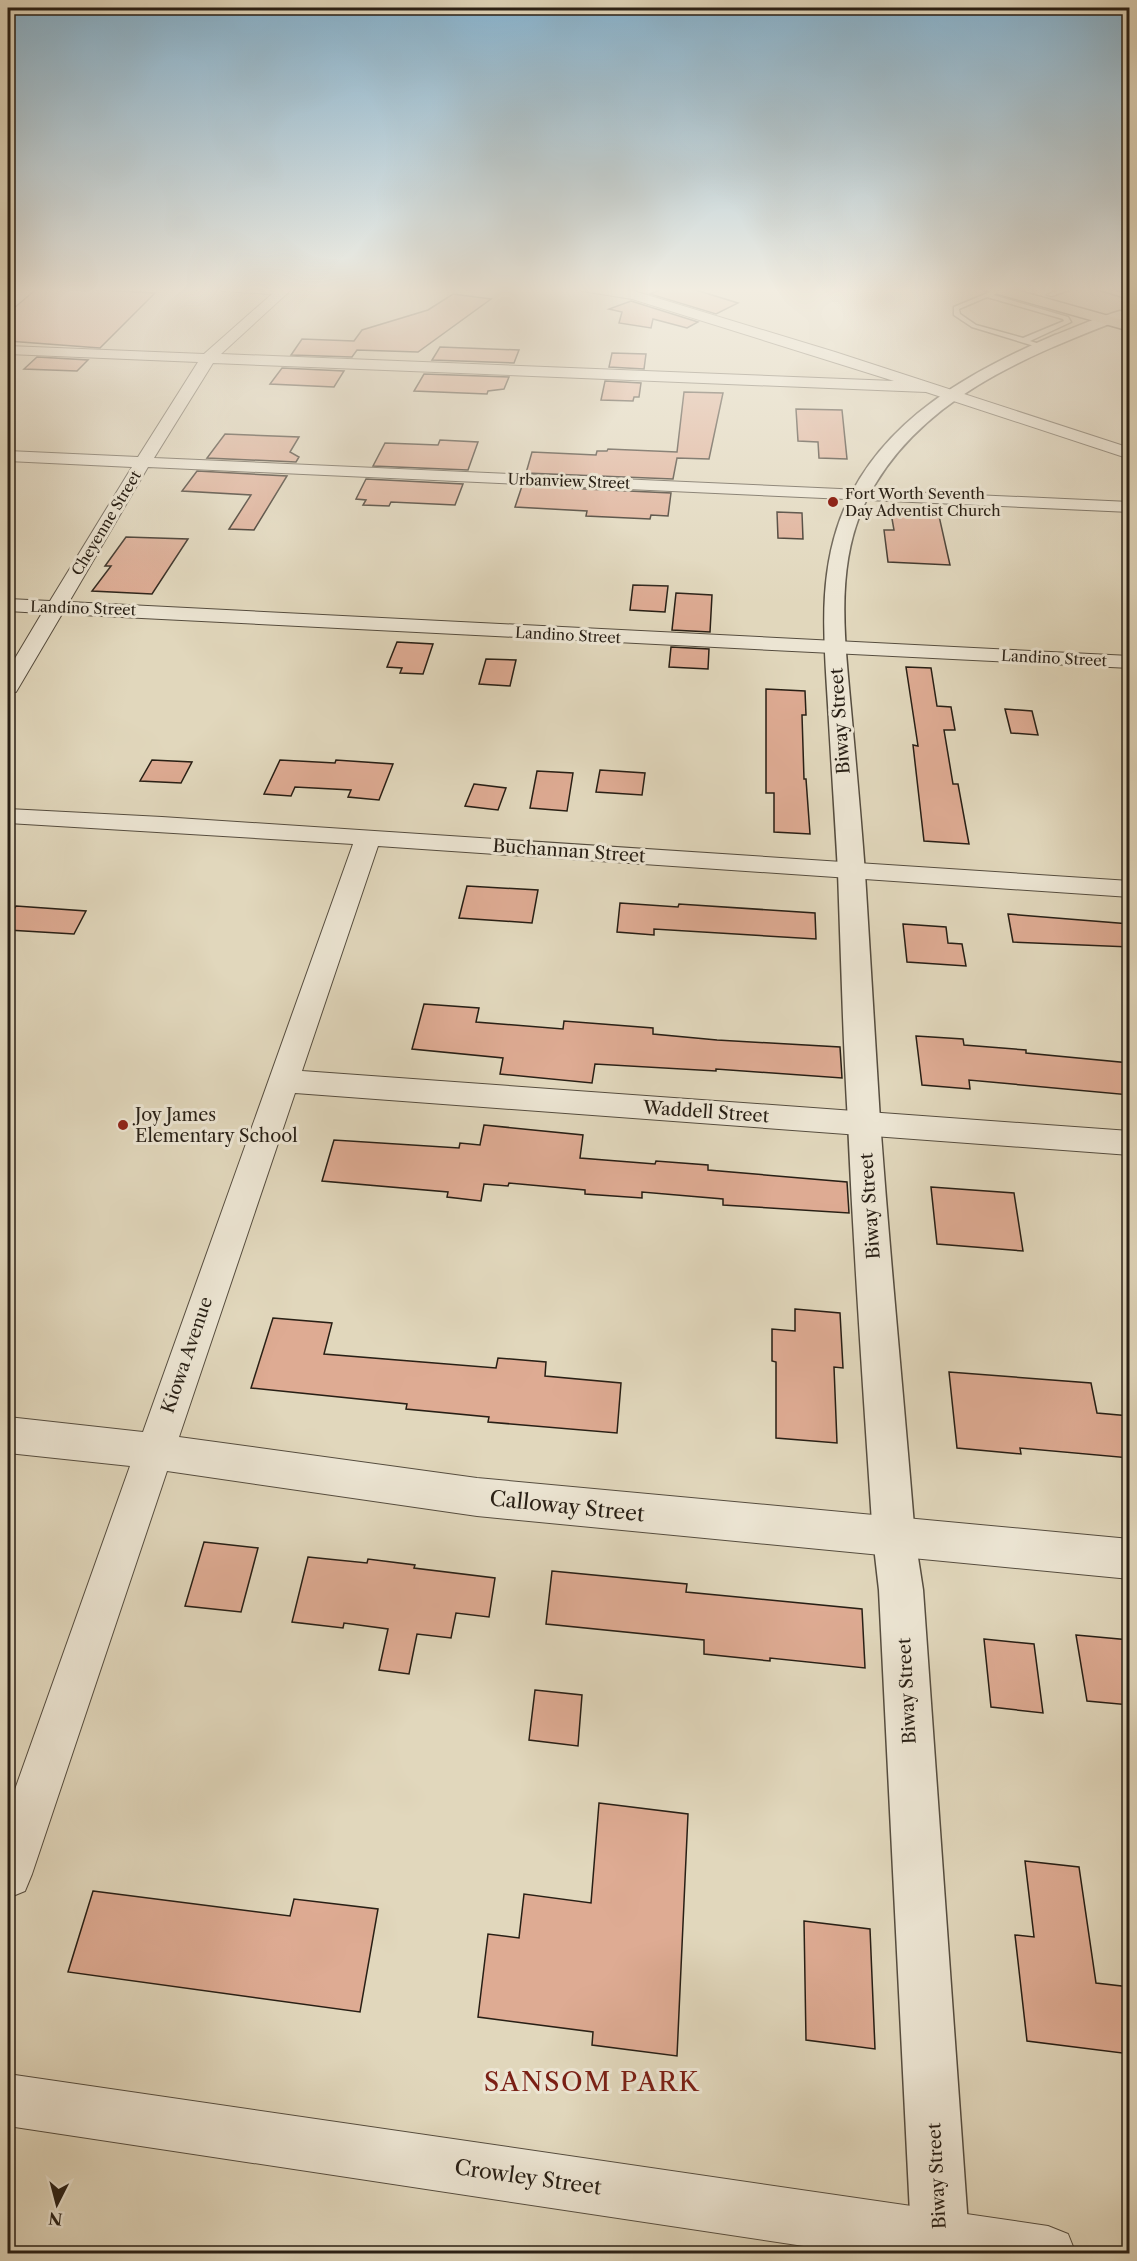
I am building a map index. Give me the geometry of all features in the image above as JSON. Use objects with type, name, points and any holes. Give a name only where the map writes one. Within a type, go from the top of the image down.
[{"type":"street","name":"Cheyenne Street","points":[[8,687],[187,393]]},
{"type":"street","name":"Biway Street","points":[[938,393],[924,415],[883,460],[857,501],[837,566],[834,610],[864,1123],[894,1538],[901,1590],[941,2246]]},
{"type":"street","points":[[944,393],[1130,454]]},
{"type":"street","name":"Urbanview Street","points":[[8,456],[1130,507]]},
{"type":"street","name":"Landino Street","points":[[8,605],[1130,662]]},
{"type":"street","name":"Buchannan Street","points":[[8,816],[1130,889]]},
{"type":"street","name":"Kiowa Avenue","points":[[8,1874],[153,1451],[368,838]]},
{"type":"street","name":"Waddell Street","points":[[283,1081],[1130,1143]]},
{"type":"street","name":"Calloway Street","points":[[8,1435],[153,1451],[477,1497],[1130,1559]]},
{"type":"street","name":"Crowley Street","points":[[8,2100],[941,2246],[1048,2253]]},
{"type":"building","points":[[451,393],[487,393],[487,394]]},
{"type":"building","points":[[603,393],[640,393],[639,397],[634,397],[633,401],[601,400]]},
{"type":"building","points":[[684,393],[723,393],[709,459],[677,458],[673,479],[526,473],[532,452],[596,455],[597,451],[608,449],[677,452]]},
{"type":"building","points":[[796,409],[842,410],[847,459],[819,458],[818,442],[798,441]]},
{"type":"building","points":[[225,434],[299,437],[290,452],[299,457],[296,462],[207,458]]},
{"type":"building","points":[[440,440],[478,442],[468,470],[373,466],[385,443],[438,445]]},
{"type":"building","points":[[197,471],[287,476],[254,530],[229,529],[251,495],[182,491]]},
{"type":"building","points":[[366,479],[463,484],[455,505],[391,502],[389,506],[363,505],[366,500],[356,499]]},
{"type":"building","points":[[522,486],[671,493],[668,516],[651,515],[650,519],[586,516],[587,511],[515,507]]},
{"type":"building","points":[[777,512],[802,513],[803,539],[778,538]]},
{"type":"building","points":[[891,513],[939,516],[950,565],[888,562],[884,530],[894,530]]},
{"type":"building","points":[[126,537],[188,539],[152,594],[92,591],[111,566],[105,566]]},
{"type":"building","points":[[633,585],[668,586],[665,612],[630,610]]},
{"type":"building","points":[[676,593],[712,595],[710,632],[672,630]]},
{"type":"building","points":[[397,642],[433,644],[423,674],[400,673],[402,668],[387,667]]},
{"type":"building","points":[[671,647],[709,649],[708,669],[669,667]]},
{"type":"building","points":[[486,659],[516,660],[510,686],[479,684]]},
{"type":"building","points":[[906,667],[931,668],[937,706],[951,707],[955,730],[944,730],[953,784],[958,784],[969,844],[924,841],[913,745],[918,746]]},
{"type":"building","points":[[766,689],[805,691],[806,715],[802,715],[804,779],[806,779],[810,834],[774,832],[774,793],[766,793]]},
{"type":"building","points":[[1005,709],[1032,711],[1038,735],[1011,733]]},
{"type":"building","points":[[152,760],[192,762],[181,783],[140,781]]},
{"type":"building","points":[[280,760],[335,763],[336,760],[393,764],[379,800],[348,797],[351,790],[295,787],[291,796],[264,794]]},
{"type":"building","points":[[600,770],[645,773],[642,795],[596,792]]},
{"type":"building","points":[[537,771],[573,773],[567,811],[530,808]]},
{"type":"building","points":[[474,784],[506,788],[498,810],[465,806]]},
{"type":"building","points":[[467,886],[538,890],[532,923],[459,918]]},
{"type":"building","points":[[620,903],[678,907],[679,904],[815,913],[816,939],[654,929],[654,935],[617,932]]},
{"type":"building","points":[[16,906],[86,911],[74,934],[8,930],[8,920]]},
{"type":"building","points":[[1008,914],[1130,924],[1130,947],[1013,942]]},
{"type":"building","points":[[903,924],[946,927],[948,943],[962,944],[966,966],[907,962]]},
{"type":"building","points":[[424,1004],[479,1008],[476,1022],[563,1029],[564,1021],[653,1028],[653,1034],[840,1047],[842,1078],[716,1069],[716,1071],[595,1064],[592,1083],[500,1074],[503,1058],[412,1049]]},
{"type":"building","points":[[916,1036],[963,1039],[964,1045],[1026,1050],[1026,1053],[1130,1063],[1130,1095],[969,1080],[970,1089],[922,1085]]},
{"type":"building","points":[[484,1125],[583,1135],[580,1158],[655,1164],[656,1161],[708,1165],[708,1170],[847,1182],[849,1213],[723,1205],[723,1199],[642,1192],[642,1198],[585,1194],[585,1190],[509,1183],[508,1186],[484,1184],[481,1201],[447,1197],[448,1192],[322,1181],[334,1140],[459,1148],[460,1143],[480,1145]]},
{"type":"building","points":[[931,1187],[1014,1193],[1023,1251],[937,1244]]},
{"type":"building","points":[[795,1309],[840,1313],[843,1368],[834,1367],[837,1443],[776,1438],[776,1362],[772,1361],[772,1329],[795,1331]]},
{"type":"building","points":[[273,1318],[332,1323],[324,1354],[496,1368],[498,1358],[546,1362],[545,1376],[621,1383],[617,1433],[488,1422],[489,1417],[406,1409],[407,1404],[251,1388]]},
{"type":"building","points":[[949,1372],[1091,1383],[1097,1413],[1130,1416],[1130,1458],[1020,1448],[1021,1454],[957,1448]]},
{"type":"building","points":[[204,1542],[258,1548],[241,1612],[185,1606]]},
{"type":"building","points":[[308,1557],[367,1563],[368,1559],[415,1565],[414,1568],[495,1578],[489,1617],[456,1613],[451,1638],[417,1634],[409,1674],[379,1670],[388,1629],[344,1623],[343,1628],[292,1622]]},
{"type":"building","points":[[552,1571],[687,1584],[686,1592],[862,1609],[865,1668],[704,1654],[704,1640],[546,1624]]},
{"type":"building","points":[[1076,1635],[1130,1640],[1130,1705],[1087,1701]]},
{"type":"building","points":[[984,1639],[1034,1644],[1043,1713],[991,1707]]},
{"type":"building","points":[[535,1690],[582,1695],[578,1746],[529,1740]]},
{"type":"building","points":[[599,1803],[688,1814],[677,2056],[592,2045],[593,2032],[478,2017],[488,1934],[519,1938],[524,1894],[591,1903]]},
{"type":"building","points":[[1025,1861],[1079,1867],[1096,1983],[1130,1987],[1130,2054],[1027,2041],[1015,1935],[1034,1937]]},
{"type":"building","points":[[93,1891],[290,1916],[294,1899],[378,1909],[360,2012],[68,1972]]},
{"type":"building","points":[[804,1921],[870,1929],[875,2049],[806,2040]]},
{"type":"place","name":"Fort Worth Seventh Day Adventist Church","points":[[833,502]]},
{"type":"place","name":"Joy James Elementary School","points":[[123,1125]]},
{"type":"district","name":"SANSOM PARK","points":[[592,2082]]}]
